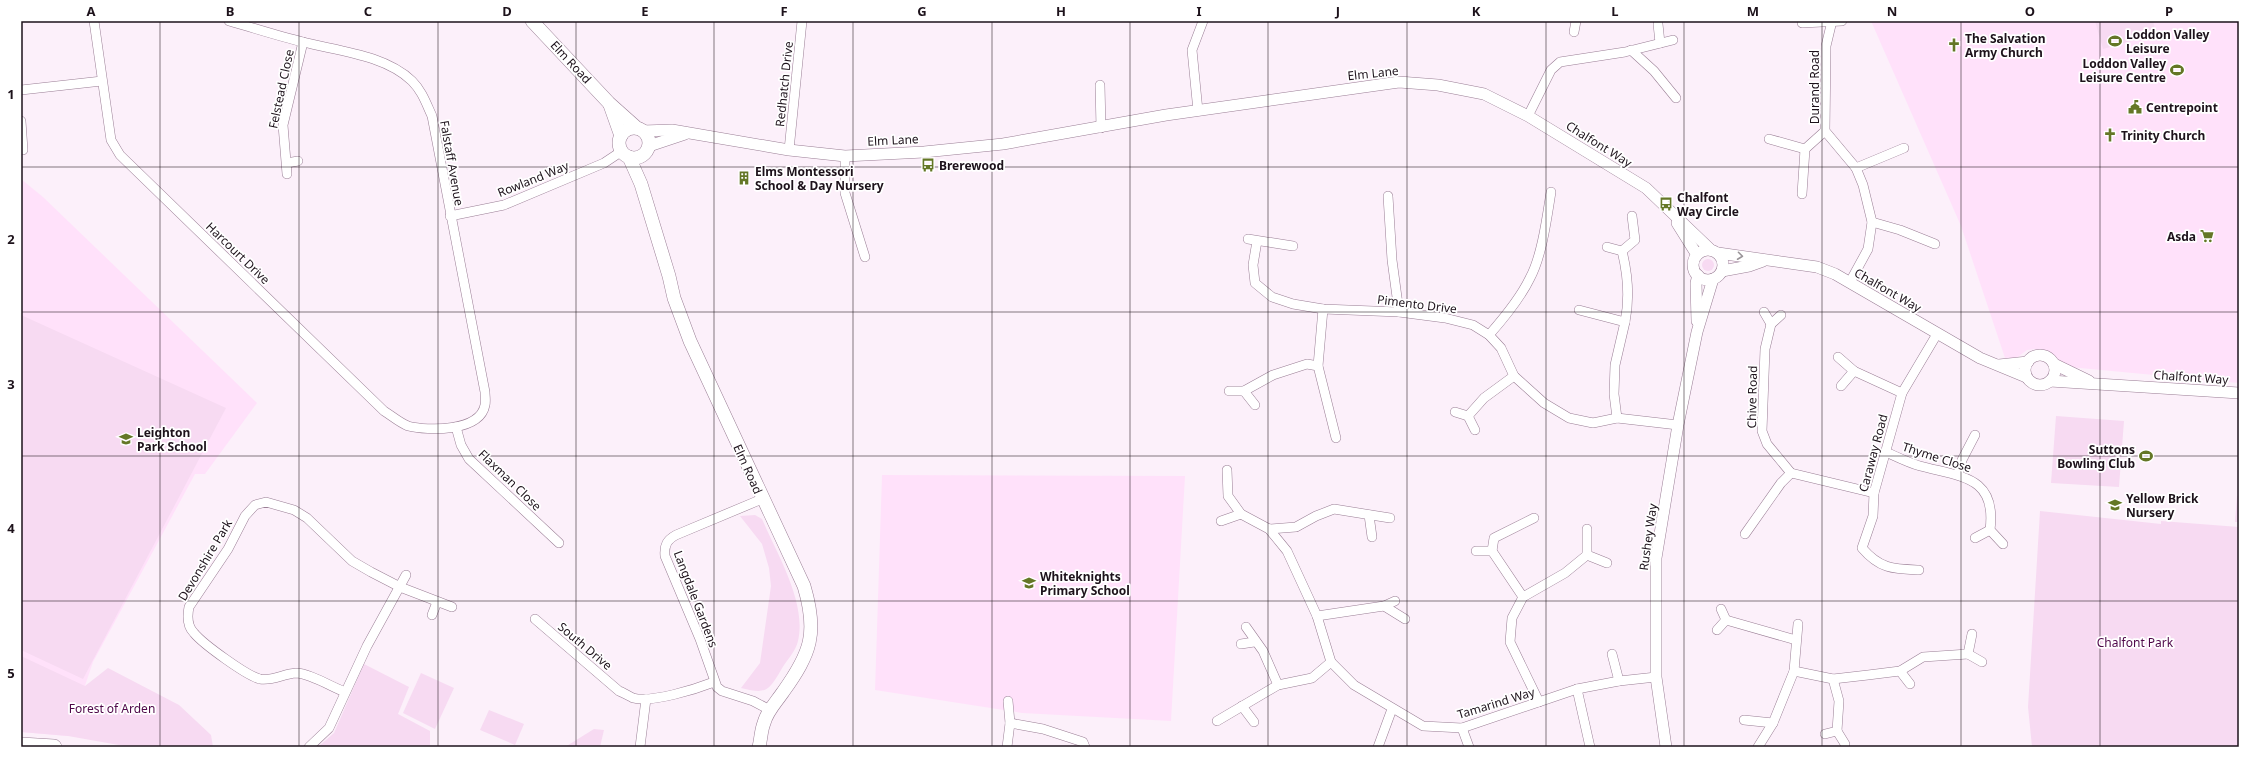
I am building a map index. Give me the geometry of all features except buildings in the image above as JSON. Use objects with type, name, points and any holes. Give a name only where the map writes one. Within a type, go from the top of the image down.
[{"type":"main road","name":"Elm Road","points":[[532,21],[609,103],[640,130]]},
{"type":"main road","name":"Elm Road","points":[[609,103],[621,136]]},
{"type":"main road","points":[[628,130],[640,130],[649,138],[646,151],[634,158],[625,154],[620,143],[621,136],[628,130]]},
{"type":"main road","name":"Elm Road","points":[[641,184],[646,151]]},
{"type":"main road","name":"Elm Road","points":[[625,154],[641,184],[669,276],[674,298],[690,341],[762,499],[804,586],[808,601],[812,628],[810,646],[801,668],[770,710],[764,722],[759,747]]},
{"type":"main road","points":[[21,746],[54,747]]},
{"type":"street","name":"Harcourt Drive","points":[[94,21],[111,140],[126,161],[384,412],[407,426],[433,429],[456,427]]},
{"type":"street","name":"Falstaff Avenue","points":[[229,21],[303,42],[348,52],[382,63],[398,71],[412,81],[422,94],[432,116],[485,392],[485,406],[478,418],[467,424],[456,427]]},
{"type":"street","name":"Redhatch Drive","points":[[789,150],[802,21]]},
{"type":"street","points":[[1198,111],[1192,50],[1203,21]]},
{"type":"street","points":[[1574,32],[1576,21]]},
{"type":"street","points":[[1802,23],[1842,21]]},
{"type":"street","name":"Durand Road","points":[[1832,22],[1826,46],[1825,131],[1856,168],[1863,185],[1872,222],[1868,248],[1850,282]]},
{"type":"street","points":[[1658,24],[1660,43]]},
{"type":"street","points":[[1528,116],[1550,70],[1560,62],[1630,50],[1673,40]]},
{"type":"street","name":"Felstead Close","points":[[287,174],[287,163],[284,153],[283,125],[303,42]]},
{"type":"street","points":[[1630,50],[1654,71],[1676,98]]},
{"type":"street","points":[[21,90],[102,80]]},
{"type":"street","name":"Elm Lane","points":[[640,130],[672,130],[789,150],[845,156],[996,145],[1198,111],[1399,82],[1438,85],[1484,94],[1528,116]]},
{"type":"street","points":[[1100,85],[1101,128]]},
{"type":"street","name":"Chalfont Way","points":[[1528,116],[1646,188],[1672,214],[1714,251],[1750,257],[1762,261],[1817,267],[1850,282],[1992,365],[2026,377]]},
{"type":"street","points":[[21,121],[23,150]]},
{"type":"street","points":[[1802,194],[1805,149],[1825,131]]},
{"type":"street","name":"Elm Lane","points":[[646,151],[687,133]]},
{"type":"street","points":[[1769,139],[1805,149]]},
{"type":"street","points":[[1856,168],[1904,148]]},
{"type":"street","name":"Rowland Way","points":[[450,216],[504,204],[625,154]]},
{"type":"street","points":[[845,156],[845,193],[865,257]]},
{"type":"street","points":[[287,163],[298,161]]},
{"type":"street","points":[[1489,335],[1518,299],[1531,278],[1536,246],[1551,192]]},
{"type":"street","points":[[1388,196],[1392,260],[1399,312]]},
{"type":"street","name":"Chalfont Way","points":[[1672,214],[1697,255]]},
{"type":"street","points":[[1622,251],[1635,240],[1632,216]]},
{"type":"street","points":[[1872,222],[1900,230],[1935,244]]},
{"type":"street","name":"Pimento Drive","points":[[1292,246],[1252,240],[1255,283],[1272,297],[1293,304],[1323,309],[1399,312],[1445,318],[1473,325],[1489,335],[1501,348],[1514,376],[1544,403],[1569,418],[1593,423],[1617,418],[1678,425]]},
{"type":"street","points":[[1607,247],[1622,251]]},
{"type":"street","points":[[1703,250],[1714,251],[1723,261],[1718,275],[1705,279],[1698,275],[1693,263],[1697,255],[1703,250]]},
{"type":"street","points":[[1617,418],[1614,394],[1615,365],[1628,305],[1628,278],[1622,251]]},
{"type":"street","name":"Chalfont Way","points":[[1718,275],[1762,261]]},
{"type":"street","name":"Rushey Way","points":[[1697,332],[1696,284],[1698,275]]},
{"type":"street","name":"Rushey Way","points":[[1666,747],[1656,677],[1656,558],[1678,425],[1697,332],[1718,275]]},
{"type":"street","points":[[1323,309],[1318,366],[1336,438]]},
{"type":"street","points":[[1579,310],[1625,322]]},
{"type":"street","points":[[1764,312],[1772,324]]},
{"type":"street","name":"Chive Road","points":[[1781,315],[1772,324],[1765,349],[1762,431],[1767,444],[1791,473]]},
{"type":"street","name":"Caraway Road","points":[[1919,570],[1892,570],[1870,556],[1862,548],[1873,516],[1874,493],[1902,393],[1937,334]]},
{"type":"street","points":[[2042,356],[2050,359],[2054,364],[2055,373],[2050,381],[2042,385],[2037,385],[2026,377],[2028,362],[2033,357],[2042,356]]},
{"type":"street","points":[[1838,357],[1854,371],[1902,393]]},
{"type":"street","points":[[1992,365],[2028,362]]},
{"type":"street","points":[[1230,391],[1244,391],[1273,375],[1307,364],[1318,366]]},
{"type":"street","name":"Chalfont Way","points":[[2054,364],[2093,383]]},
{"type":"street","points":[[1840,386],[1854,371]]},
{"type":"street","points":[[1468,416],[1484,398],[1514,376]]},
{"type":"street","name":"Chalfont Way","points":[[2050,381],[2239,393]]},
{"type":"street","points":[[1244,391],[1255,405]]},
{"type":"street","points":[[1456,412],[1468,416],[1475,430]]},
{"type":"street","name":"Flaxman Close","points":[[456,427],[461,445],[469,459],[559,543]]},
{"type":"street","points":[[1958,475],[1962,460],[1975,435]]},
{"type":"street","name":"Thyme Close","points":[[1886,452],[1918,466],[1958,475],[1979,484],[1986,494],[1992,516],[1990,530]]},
{"type":"street","name":"Tamarind Way","points":[[1227,470],[1228,496],[1242,514],[1269,529],[1287,551],[1317,616],[1331,662],[1354,685],[1392,709],[1423,726],[1462,728],[1577,688],[1656,677]]},
{"type":"street","points":[[1745,534],[1781,483],[1791,473],[1874,493]]},
{"type":"street","name":"Langdale Gardens","points":[[714,682],[700,639],[665,556],[666,544],[676,534],[762,499]]},
{"type":"street","name":"Devonshire Park","points":[[345,692],[310,677],[296,673],[276,679],[259,678],[244,671],[193,633],[187,616],[189,607],[224,555],[245,516],[255,505],[266,502],[294,510],[307,518],[352,561],[400,587],[452,607]]},
{"type":"street","points":[[1269,529],[1296,527],[1316,516],[1334,509],[1390,518]]},
{"type":"street","points":[[1221,521],[1242,514]]},
{"type":"street","points":[[1369,515],[1372,537]]},
{"type":"street","points":[[1523,597],[1492,551],[1494,538],[1534,518]]},
{"type":"street","points":[[1587,529],[1587,555]]},
{"type":"street","points":[[1975,538],[1990,530],[2003,544]]},
{"type":"street","points":[[1476,551],[1492,551]]},
{"type":"street","points":[[1587,555],[1607,562]]},
{"type":"street","points":[[1540,702],[1510,642],[1512,618],[1523,597],[1565,573],[1587,555]]},
{"type":"street","points":[[309,747],[329,728],[366,646],[406,574]]},
{"type":"street","points":[[1317,616],[1384,606],[1396,601]]},
{"type":"street","points":[[432,615],[437,602]]},
{"type":"street","points":[[1384,606],[1405,619]]},
{"type":"street","points":[[1721,609],[1726,620],[1796,640]]},
{"type":"street","name":"South Drive","points":[[535,619],[619,691],[634,698],[646,698],[689,691],[714,682]]},
{"type":"street","points":[[1717,630],[1726,620]]},
{"type":"street","points":[[1758,747],[1773,723],[1794,671],[1798,624]]},
{"type":"street","points":[[1246,627],[1254,642],[1263,652],[1278,685]]},
{"type":"street","points":[[1968,654],[1972,634]]},
{"type":"street","points":[[1241,644],[1254,642]]},
{"type":"street","points":[[1612,654],[1619,681]]},
{"type":"street","points":[[1794,671],[1833,679],[1900,671],[1923,657],[1968,654],[1982,662]]},
{"type":"street","points":[[1217,721],[1278,685],[1312,678],[1331,662]]},
{"type":"street","points":[[1900,671],[1910,684]]},
{"type":"street","points":[[1833,679],[1839,701],[1837,731],[1845,744]]},
{"type":"street","points":[[714,682],[722,691],[753,701],[770,710]]},
{"type":"street","points":[[1577,688],[1590,747]]},
{"type":"street","points":[[640,747],[646,698]]},
{"type":"street","points":[[1007,747],[1010,723],[1008,701]]},
{"type":"street","points":[[1242,706],[1254,722]]},
{"type":"street","points":[[1378,747],[1392,709]]},
{"type":"street","points":[[1744,720],[1773,723]]},
{"type":"street","points":[[1010,723],[1043,729],[1083,742],[1085,747]]},
{"type":"street","points":[[1462,728],[1469,747]]},
{"type":"street","points":[[1825,734],[1837,731]]},
{"type":"shaded area","points":[[1871,21],[2239,21],[2239,383],[2048,365],[2045,356],[2036,349],[2027,350],[2019,356],[2017,361],[2005,358],[1961,226]]},
{"type":"shaded area","name":"Leighton Park School","points":[[21,179],[43,197],[257,403],[205,474],[195,474],[93,662],[68,736],[21,732]]},
{"type":"shaded area","name":"Whiteknights Primary School","points":[[882,475],[1185,476],[1171,721],[1022,713],[875,690]]},
{"type":"green space","name":"Loddon Valley Leisure","points":[[2095,21],[2153,21],[2156,34],[2103,49]]},
{"type":"green space","points":[[1706,259],[1710,259],[1714,265],[1710,271],[1706,271],[1702,267],[1702,263]]},
{"type":"green space","name":"Leighton Park School","points":[[21,315],[226,408],[83,679],[21,650]]},
{"type":"green space","points":[[2056,416],[2124,421],[2119,487],[2051,483]]},
{"type":"green space","points":[[2237,496],[2239,496],[2239,522],[2235,522]]},
{"type":"green space","name":"Chalfont Park","points":[[2040,511],[2161,524],[2161,521],[2239,527],[2239,747],[2032,747],[2028,707]]},
{"type":"green space","points":[[755,515],[762,519],[789,579],[795,595],[800,626],[797,645],[793,652],[773,683],[766,690],[761,691],[741,688],[760,663],[771,586],[769,568],[762,544],[740,516]]},
{"type":"green space","name":"Forest of Arden","points":[[21,656],[85,686],[108,668],[179,705],[211,735],[213,747],[130,747],[68,736],[21,732]]},
{"type":"green space","points":[[364,664],[409,687],[398,714],[430,731],[430,747],[318,747],[334,733]]},
{"type":"green space","points":[[421,673],[454,688],[435,729],[403,713]]},
{"type":"green space","points":[[489,710],[524,724],[515,745],[480,730]]},
{"type":"green space","points":[[594,729],[604,730],[600,747],[565,747]]},
{"type":"place","name":"Loddon Valley Leisure","points":[[2115,41]]},
{"type":"place","name":"The Salvation Army Church","points":[[1954,45]]},
{"type":"place","name":"Loddon Valley Leisure Centre","points":[[2177,70]]},
{"type":"place","name":"Centrepoint","points":[[2135,107]]},
{"type":"place","name":"Trinity Church","points":[[2110,135]]},
{"type":"place","name":"Brerewood","points":[[928,165]]},
{"type":"place","name":"Elms Montessori School & Day Nursery","points":[[744,178]]},
{"type":"place","name":"Chalfont Way Circle","points":[[1666,204]]},
{"type":"place","name":"Asda","points":[[2207,236]]},
{"type":"place","name":"Leighton Park School","points":[[126,439]]},
{"type":"place","name":"Suttons Bowling Club","points":[[2146,456]]},
{"type":"place","name":"Yellow Brick Nursery","points":[[2115,505]]},
{"type":"place","name":"Whiteknights Primary School","points":[[1029,583]]}]
